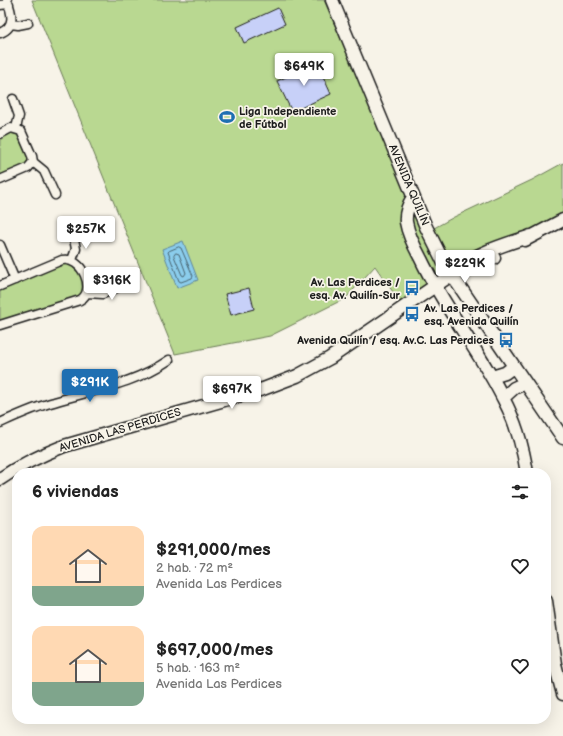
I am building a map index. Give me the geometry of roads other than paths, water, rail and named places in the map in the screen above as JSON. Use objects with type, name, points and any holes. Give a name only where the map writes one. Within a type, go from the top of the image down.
[{"type":"street","name":"AVENIDA QUILÍN","points":[[332,0],[426,227],[451,275],[563,438]]},
{"type":"street","points":[[0,33],[8,28],[11,24],[12,18],[5,3]]},
{"type":"street","points":[[11,24],[18,25],[28,23]]},
{"type":"street","points":[[13,99],[19,116],[16,128]]},
{"type":"street","points":[[0,134],[9,128],[16,128],[23,134],[33,162],[44,171],[55,195]]},
{"type":"street","points":[[0,180],[28,168],[33,162]]},
{"type":"street","points":[[414,197],[408,205],[406,224],[415,247],[434,287],[492,377],[503,398],[521,441],[527,468]]},
{"type":"street","name":"AVENIDA LAS PERDICES","points":[[17,468],[36,457],[64,446],[263,389],[297,376],[330,358],[451,275],[459,266],[505,245],[531,236],[563,220]]},
{"type":"street","points":[[72,260],[76,250],[74,239]]},
{"type":"street","points":[[0,245],[15,280]]},
{"type":"street","points":[[0,286],[62,260],[72,260],[81,269],[87,283],[87,293],[83,299],[77,302],[0,325]]},
{"type":"street","points":[[87,293],[103,294],[132,280]]},
{"type":"street","points":[[0,423],[36,407],[132,380],[155,370],[169,360]]},
{"type":"street","points":[[492,377],[505,374],[513,366]]},
{"type":"street","points":[[503,398],[514,388],[525,383]]},
{"type":"street","name":"AVENIDA LAS PERDICES","points":[[0,479],[12,471]]},
{"type":"street","points":[[551,636],[555,664],[563,694]]},
{"type":"water","points":[[183,241],[198,280],[177,288],[162,249]]},
{"type":"place","name":"Liga Independiente de Fútbol","points":[[227,117]]},
{"type":"place","name":"Av. Las Perdices / esq. Av. Quilín-Sur","points":[[412,288]]},
{"type":"place","name":"Av. Las Perdices / esq. Avenida Quilín","points":[[412,314]]},
{"type":"place","name":"Avenida Quilín / esq. Av.C. Las Perdices","points":[[506,340]]}]
